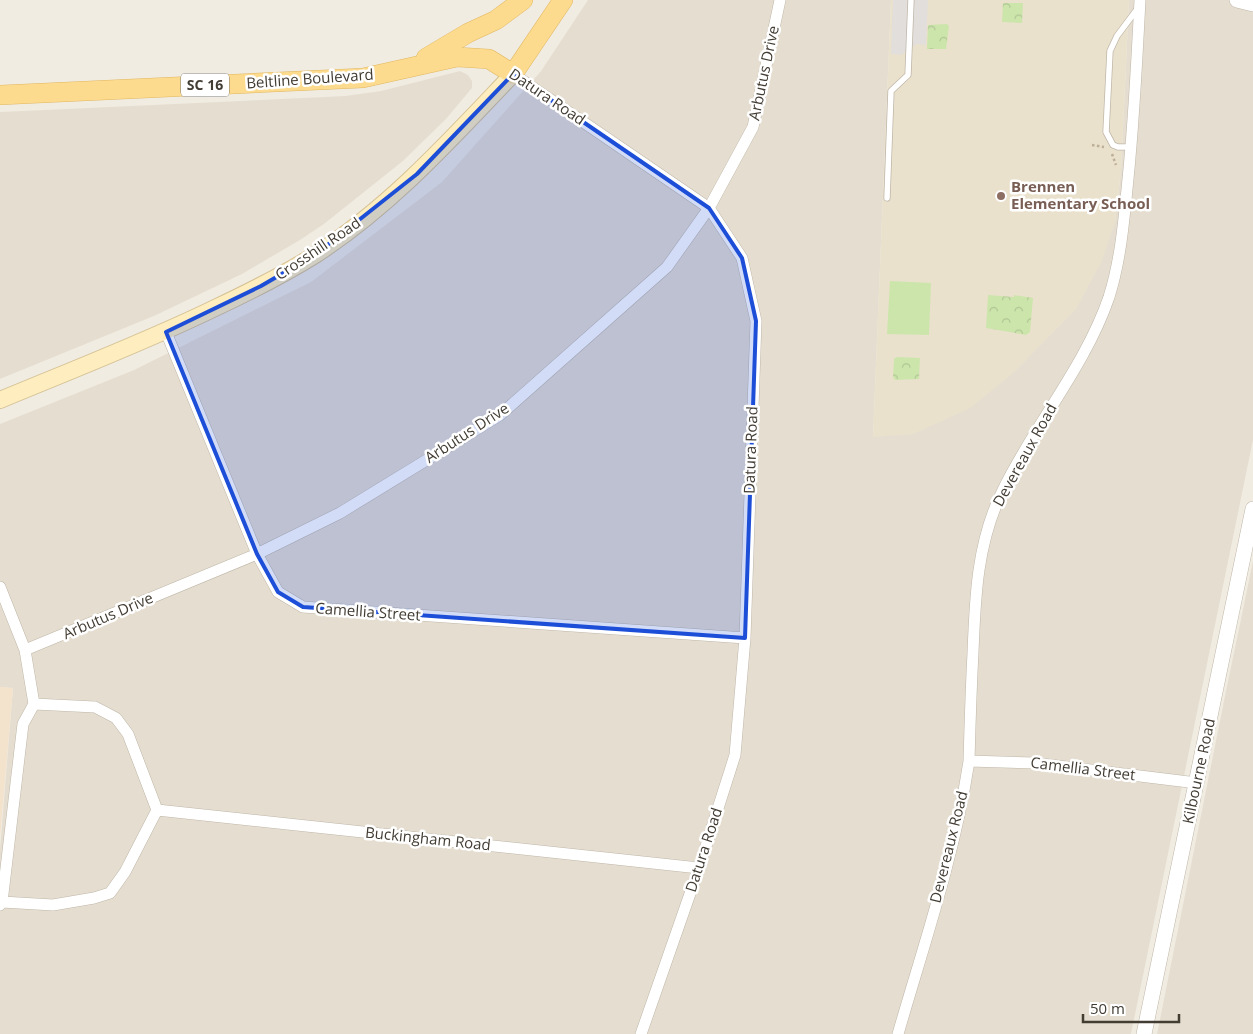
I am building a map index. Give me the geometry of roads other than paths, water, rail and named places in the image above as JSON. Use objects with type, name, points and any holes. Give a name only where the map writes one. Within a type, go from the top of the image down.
[{"type":"main road","name":"SC 16","points":[[410,68],[468,33],[496,20],[523,0]]},
{"type":"main road","name":"Crosshill Road","points":[[0,400],[166,332],[261,286],[316,254],[375,210],[417,174],[513,74],[563,0]]},
{"type":"main road","name":"Datura Road","points":[[410,68],[457,56],[489,59],[513,74]]},
{"type":"main road","name":"Beltline Boulevard","points":[[0,95],[363,78],[410,68]]},
{"type":"street","name":"Arbutus Drive","points":[[25,650],[257,554],[340,513],[500,415],[667,267],[709,208],[753,127],[780,0]]},
{"type":"street","points":[[1237,0],[1253,4]]},
{"type":"street","name":"Devereaux Road","points":[[898,1034],[951,849],[969,761],[975,609],[983,547],[990,521],[1002,490],[1070,376],[1096,328],[1109,297],[1117,264],[1123,230],[1132,147],[1140,3]]},
{"type":"street","name":"Datura Road","points":[[513,74],[709,208],[742,258],[756,321],[745,638],[734,755],[699,868],[641,1034]]},
{"type":"street","name":"Camellia Street","points":[[166,332],[257,554],[278,592],[303,607],[745,638]]},
{"type":"street","name":"Kilbourne Road","points":[[1144,1034],[1253,509]]},
{"type":"street","points":[[0,587],[25,650],[34,704],[23,724],[1,904],[53,905],[94,898],[110,893],[125,872],[157,810],[128,734],[116,718],[95,707],[34,704]]},
{"type":"street","name":"Camellia Street","points":[[969,761],[1034,763],[1197,783]]},
{"type":"street","name":"Buckingham Road","points":[[157,810],[699,868]]},
{"type":"lane","points":[[886,198],[891,91],[908,75],[911,0]]},
{"type":"lane","points":[[1132,147],[1113,145],[1106,132],[1110,51],[1117,36],[1140,3]]},
{"type":"place","name":"Brennen Elementary School","points":[[1001,196]]}]
